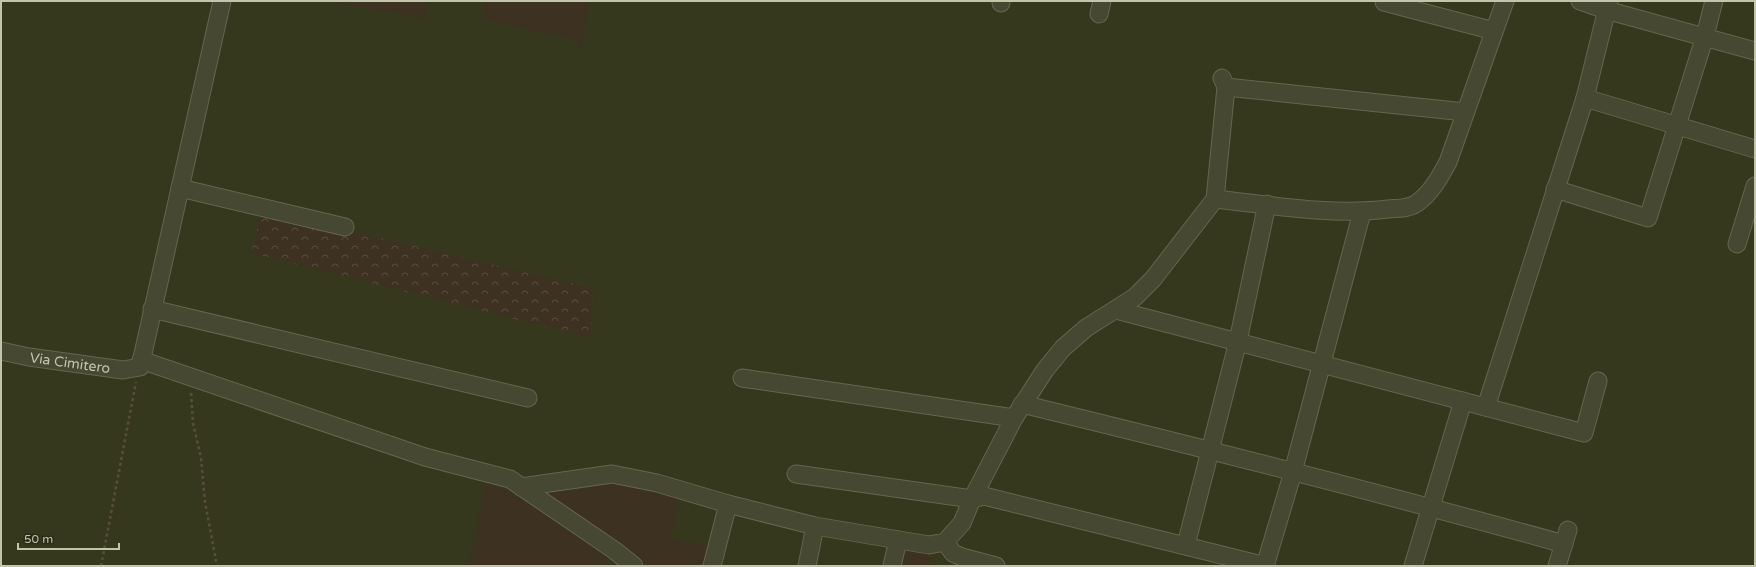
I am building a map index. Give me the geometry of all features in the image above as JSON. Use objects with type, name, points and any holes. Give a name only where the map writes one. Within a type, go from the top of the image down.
[{"type":"street","points":[[222,1],[152,309],[141,364],[191,378],[425,457],[510,479],[612,558],[634,566]]},
{"type":"street","points":[[1215,199],[1340,212],[1362,212],[1406,208],[1416,204],[1426,196],[1448,162],[1505,1]]},
{"type":"street","points":[[1580,1],[1608,5],[1705,36],[1755,50]]},
{"type":"street","points":[[1555,189],[1648,218],[1705,36],[1714,1]]},
{"type":"street","points":[[1384,2],[1494,31]]},
{"type":"street","points":[[1486,407],[1585,98],[1608,5]]},
{"type":"street","points":[[521,487],[612,474],[657,482],[728,504],[815,526],[929,545],[945,542],[962,523],[972,500],[1018,411],[1045,370],[1073,338],[1135,297],[1153,280],[1215,199],[1224,83],[1465,112]]},
{"type":"street","points":[[1585,98],[1755,149]]},
{"type":"street","points":[[1736,244],[1755,186]]},
{"type":"street","points":[[180,188],[345,227]]},
{"type":"street","points":[[1186,545],[1238,341],[1267,204]]},
{"type":"street","points":[[796,474],[972,500],[984,496],[1186,545],[1265,566],[1293,472],[1362,212]]},
{"type":"street","points":[[152,309],[528,398]]},
{"type":"street","points":[[1116,310],[1584,433],[1598,381]]},
{"type":"street","name":"Via Cimitero","points":[[1,351],[30,357],[123,370],[141,364]]},
{"type":"street","points":[[742,378],[1018,411],[1210,450],[1431,507],[1566,537],[1557,566]]},
{"type":"street","points":[[1413,566],[1463,401]]},
{"type":"street","points":[[712,566],[728,504]]},
{"type":"street","points":[[807,566],[815,526]]},
{"type":"street","points":[[892,566],[898,540]]},
{"type":"street","points":[[945,542],[953,553],[957,555],[996,566]]},
{"type":"path","points":[[101,566],[141,364]]},
{"type":"path","points":[[191,378],[193,423],[201,458],[205,502],[217,566]]},
{"type":"green space","points":[[337,1],[427,1],[425,18],[337,3]]},
{"type":"green space","points":[[485,1],[589,1],[581,49],[572,39],[482,19]]},
{"type":"green space","points":[[262,210],[593,288],[590,338],[251,253]]},
{"type":"green space","points":[[603,482],[618,482],[680,495],[671,538],[710,547],[705,566],[646,566],[621,546],[546,494],[547,489]]},
{"type":"green space","points":[[485,483],[515,491],[607,556],[605,566],[469,566]]},
{"type":"green space","points":[[902,549],[932,556],[930,566],[898,566]]}]
